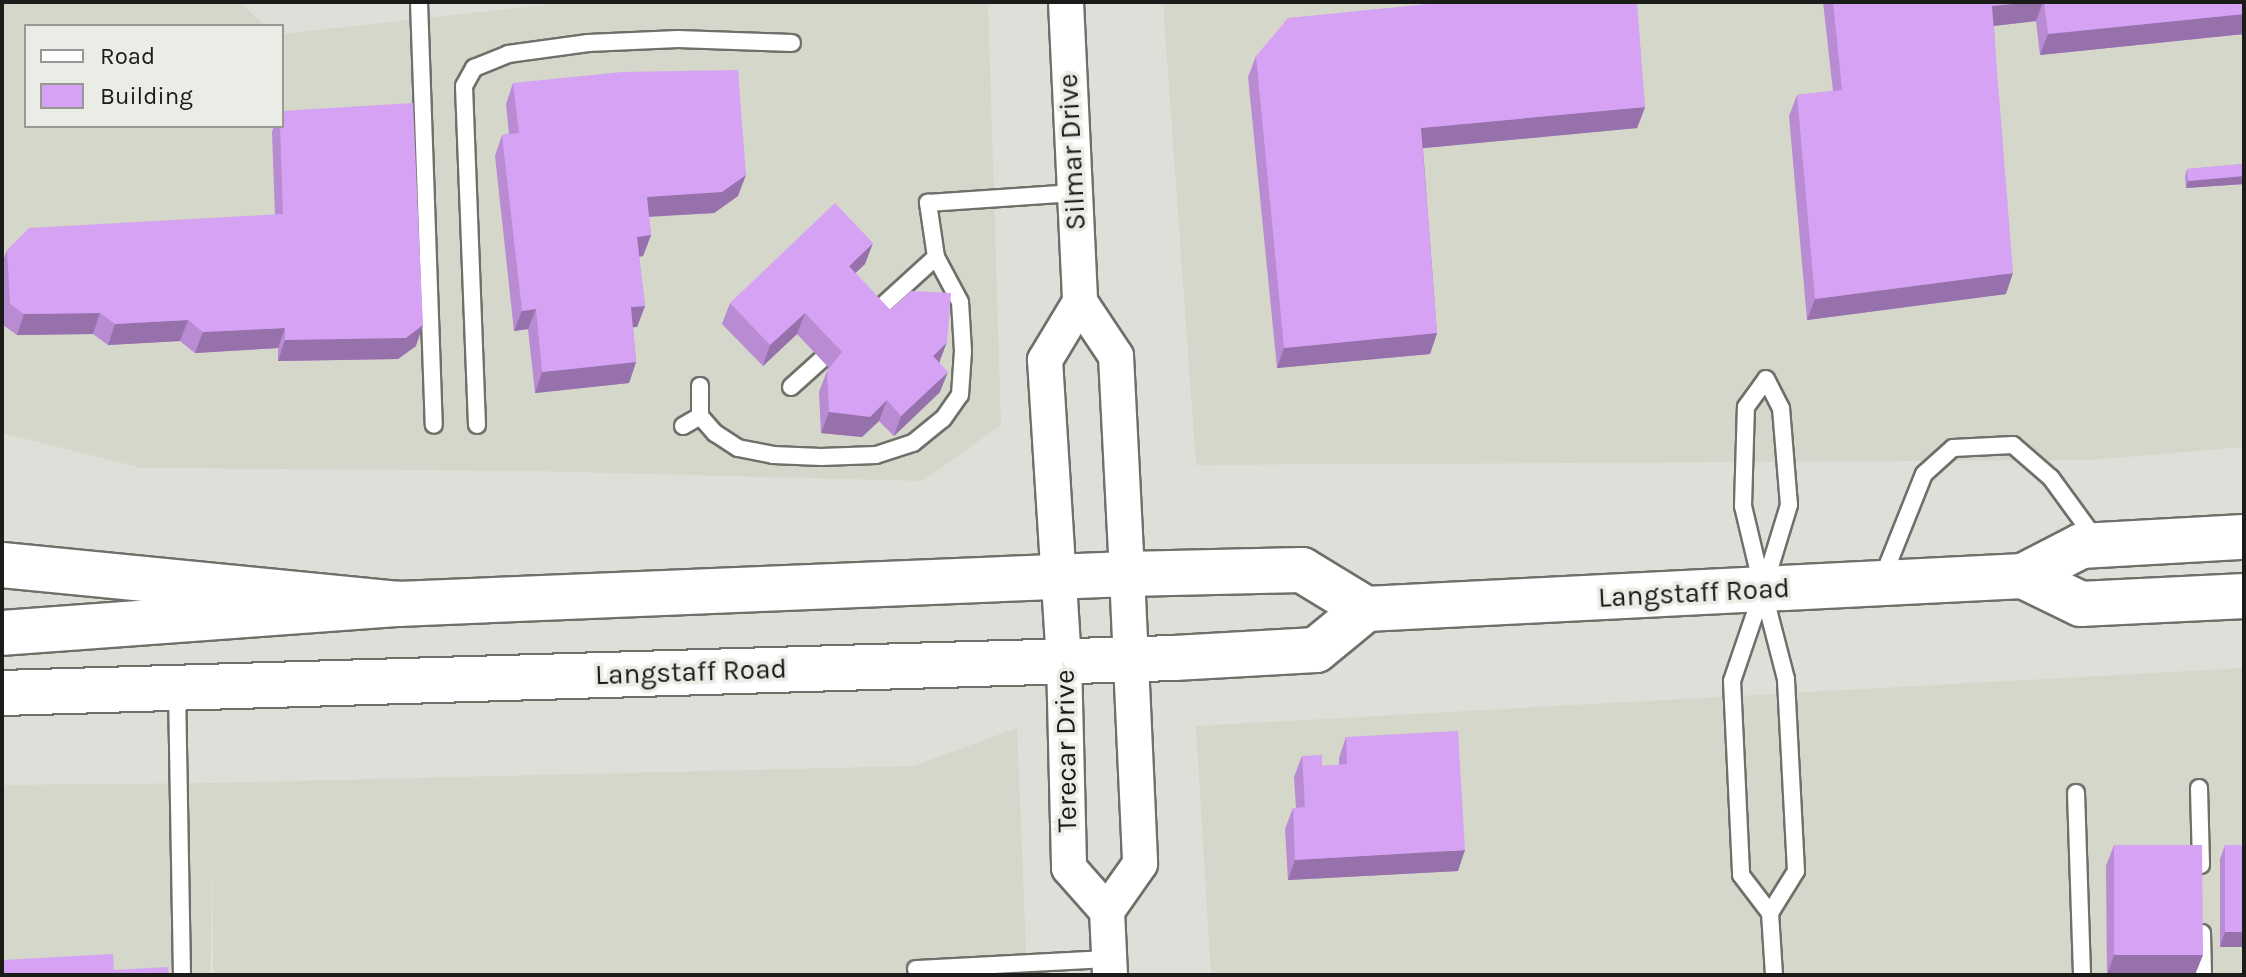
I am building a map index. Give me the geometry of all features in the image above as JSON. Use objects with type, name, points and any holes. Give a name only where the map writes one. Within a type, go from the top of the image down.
[{"type":"main road","name":"Langstaff Road","points":[[2,693],[1131,659],[1316,650],[1366,609],[2023,576],[2081,546],[2244,537]]},
{"type":"main road","points":[[2,565],[398,604]]},
{"type":"main road","points":[[2,633],[398,604],[1127,574],[1302,570],[1366,609]]},
{"type":"main road","name":"Langstaff Road","points":[[2023,576],[2081,604],[2244,596]]},
{"type":"street","name":"Silmar Drive","points":[[1066,2],[1080,302]]},
{"type":"street","points":[[1059,577],[1045,360],[1080,302],[1116,356],[1140,864],[1107,911],[1109,967]]},
{"type":"street","name":"Terecar Drive","points":[[1059,577],[1069,868],[1107,911]]},
{"type":"lane","points":[[419,2],[434,425]]},
{"type":"lane","points":[[477,425],[464,86],[474,68],[508,54],[588,43],[678,39],[792,43]]},
{"type":"lane","points":[[700,386],[700,416],[715,433],[738,448],[773,455],[876,455],[913,443],[943,419],[960,395],[963,351],[960,302],[936,257],[928,203],[1074,193]]},
{"type":"lane","points":[[870,317],[936,257]]},
{"type":"lane","points":[[791,387],[821,360]]},
{"type":"lane","points":[[1770,913],[1796,871],[1786,679],[1763,590],[1743,506],[1746,407],[1766,379],[1781,408],[1789,505],[1763,590],[1732,681],[1741,875],[1770,913],[1774,975]]},
{"type":"lane","points":[[683,426],[700,416]]},
{"type":"lane","points":[[1880,584],[1924,474],[1953,448],[2013,445],[2051,478],[2100,545]]},
{"type":"lane","points":[[177,687],[182,975]]},
{"type":"lane","points":[[2199,788],[2201,882]]},
{"type":"lane","points":[[2076,793],[2082,975]]},
{"type":"lane","points":[[2202,913],[2203,975]]},
{"type":"lane","points":[[916,969],[1109,967]]},
{"type":"shaded area","points":[[2,2],[240,2],[263,24],[24,24],[24,128],[284,128],[284,34],[572,2],[988,2],[1001,425],[923,481],[535,471],[142,468],[2,433]]},
{"type":"shaded area","points":[[1163,2],[2244,2],[2244,447],[2091,460],[1196,465]]},
{"type":"shaded area","points":[[2244,668],[2244,975],[1211,975],[1196,726]]},
{"type":"shaded area","points":[[1017,728],[1027,975],[213,975],[213,858],[210,975],[2,975],[2,785],[214,783],[914,766]]},
{"type":"building","points":[[1448,2],[1637,2],[1645,107],[1421,128],[1437,333],[1284,348],[1256,56],[1288,18]]},
{"type":"building","points":[[1833,2],[2032,2],[1992,6],[2013,273],[1815,299],[1797,95],[1842,90]]},
{"type":"building","points":[[2044,2],[2244,2],[2244,14],[2048,34]]},
{"type":"building","points":[[738,70],[746,175],[722,192],[647,197],[651,235],[637,237],[645,306],[631,307],[636,362],[542,372],[536,309],[522,311],[502,135],[519,133],[513,83],[622,72]]},
{"type":"building","points":[[413,103],[423,325],[406,338],[285,340],[285,328],[203,332],[188,320],[115,324],[100,313],[24,314],[10,304],[7,250],[29,228],[283,214],[280,128],[284,128],[284,111]]},
{"type":"building","points":[[2244,164],[2244,176],[2188,181],[2187,169]]},
{"type":"building","points":[[835,203],[873,243],[849,266],[890,310],[911,291],[951,293],[947,342],[933,356],[948,372],[901,416],[887,400],[870,417],[829,412],[827,371],[842,352],[805,313],[770,345],[730,303]]},
{"type":"building","points":[[1458,731],[1465,850],[1295,860],[1293,808],[1305,807],[1302,756],[1322,755],[1322,766],[1347,764],[1346,737]]},
{"type":"building","points":[[2114,845],[2202,845],[2203,955],[2114,955]]},
{"type":"building","points":[[2225,845],[2244,845],[2244,932],[2225,932]]},
{"type":"building","points":[[113,954],[114,970],[168,967],[169,975],[2,975],[2,960]]}]
